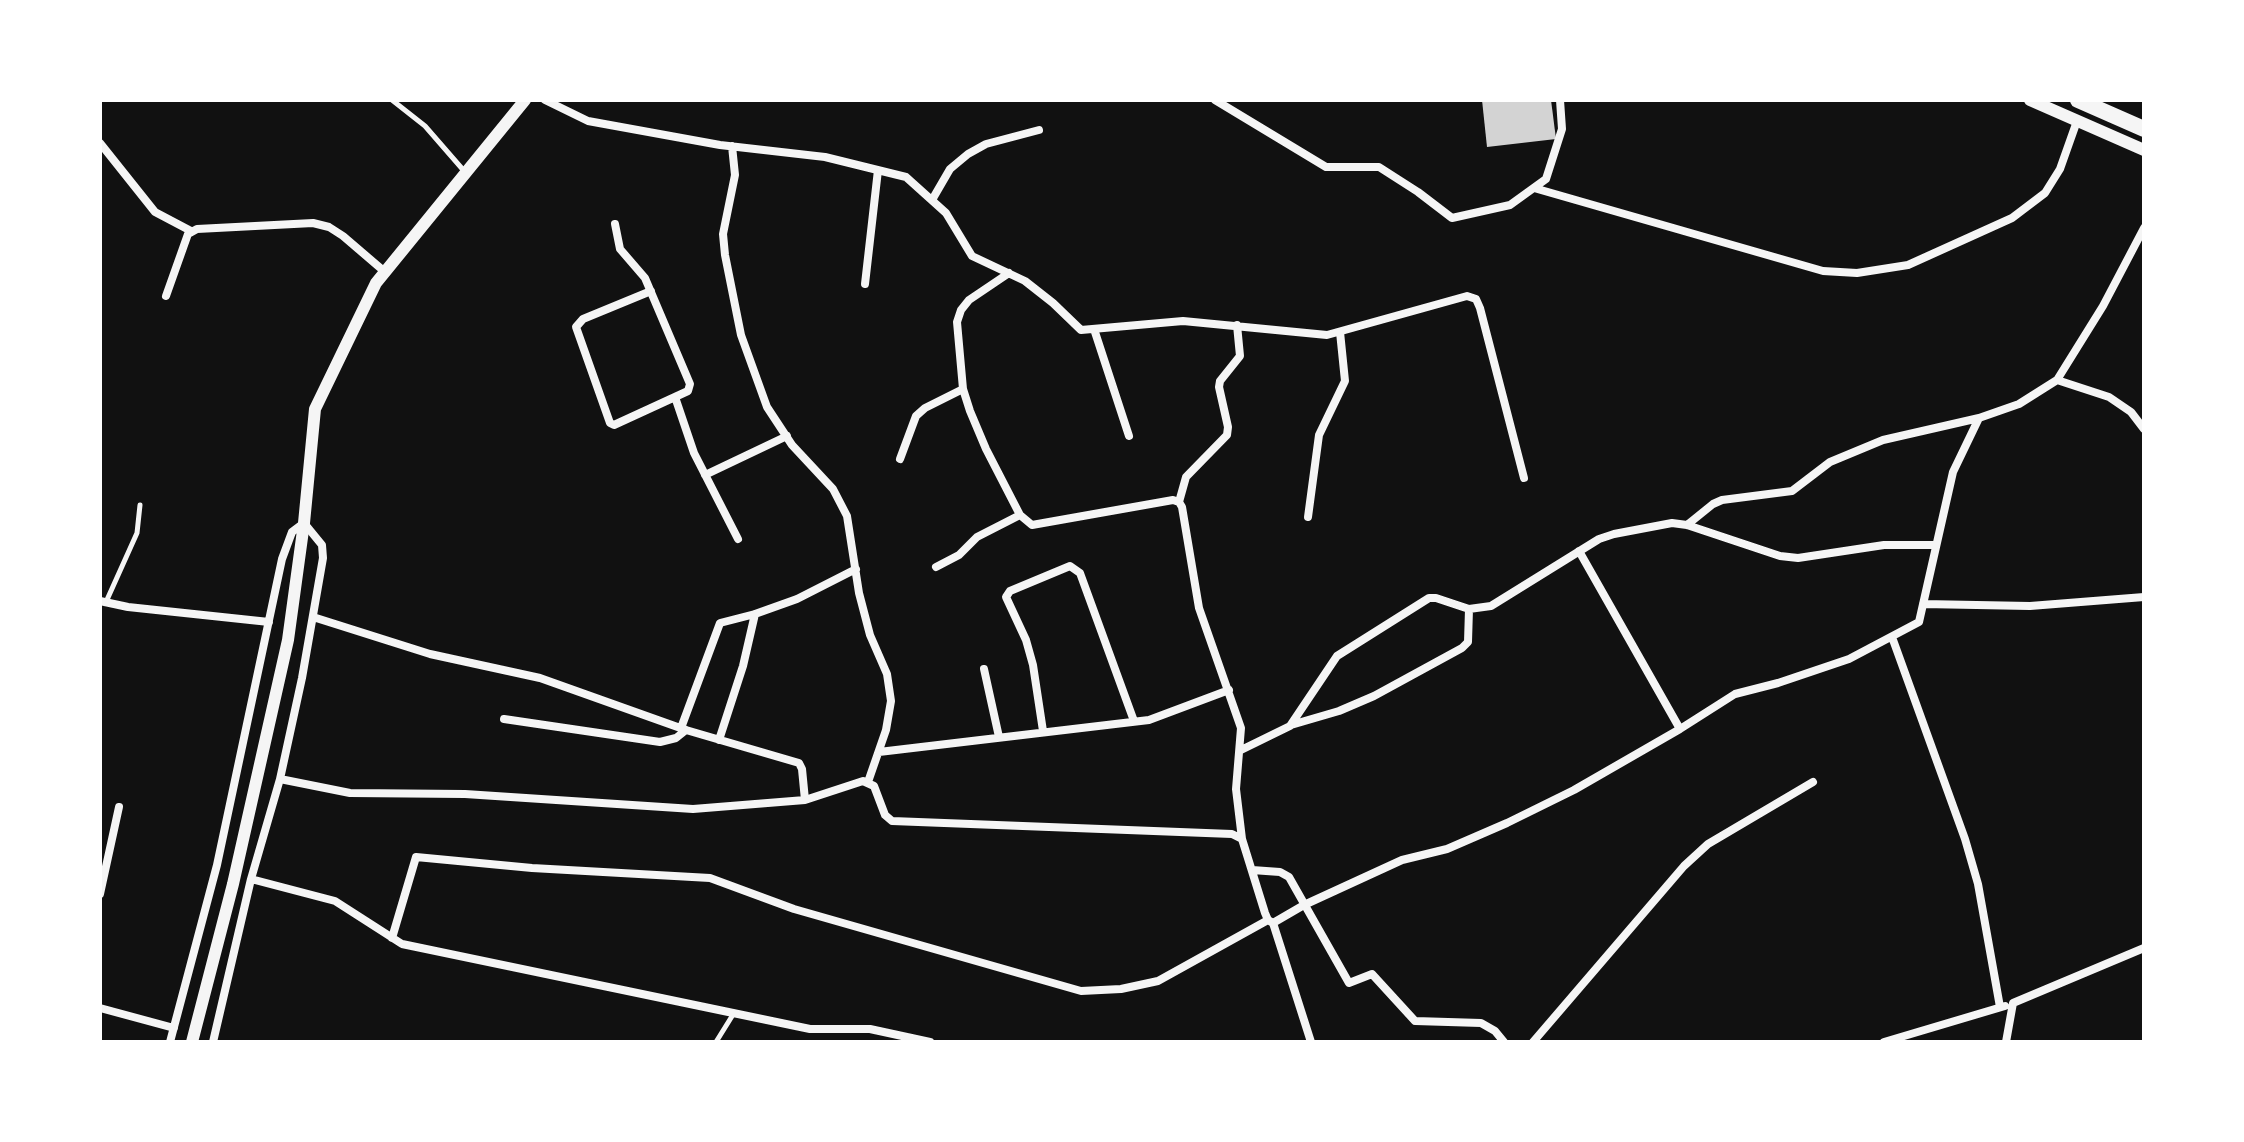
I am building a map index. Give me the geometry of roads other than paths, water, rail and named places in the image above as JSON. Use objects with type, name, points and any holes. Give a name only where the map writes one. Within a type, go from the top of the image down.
[{"type":"highway","points":[[2078,100],[2144,129]]},
{"type":"street","points":[[192,1042],[233,884],[288,640],[315,409],[376,283],[525,100]]},
{"type":"street","points":[[545,100],[588,121],[732,146],[825,157],[906,177],[946,213],[972,256],[1025,281],[1081,330],[1183,321],[1327,335],[1460,296],[1476,299],[1524,478]]},
{"type":"street","points":[[1215,100],[1326,167],[1379,167],[1452,218],[1510,205],[1546,179],[1562,129],[1560,100]]},
{"type":"street","points":[[2030,100],[2144,150]]},
{"type":"street","points":[[1534,188],[1823,271],[1857,273],[1908,265],[2012,218],[2045,193],[2060,169],[2077,121]]},
{"type":"street","points":[[932,200],[950,169],[968,154],[986,144],[1039,130]]},
{"type":"street","points":[[100,143],[155,212],[191,231],[313,223],[329,227],[343,236],[385,272]]},
{"type":"street","points":[[732,146],[735,169],[725,219],[725,255],[741,335],[767,407],[787,436],[833,489],[847,516],[870,635],[887,674],[891,701],[886,730],[868,782]]},
{"type":"street","points":[[865,284],[878,170]]},
{"type":"street","points":[[615,224],[620,249],[641,270],[651,291],[690,384],[688,391],[612,424],[577,332],[579,322],[651,291]]},
{"type":"street","points":[[1687,525],[1722,500],[1792,491],[1830,462],[1883,440],[1979,418],[2019,404],[2057,380],[2103,306],[2144,228]]},
{"type":"street","points":[[166,296],[191,231]]},
{"type":"street","points":[[1009,273],[969,300],[957,322],[963,389],[986,449],[1020,515],[1032,525],[1173,500],[1182,507],[1199,608],[1241,728],[1236,789],[1242,839],[1311,1042]]},
{"type":"street","points":[[1179,502],[1186,477],[1227,435],[1219,387],[1220,381],[1239,361],[1237,325]]},
{"type":"street","points":[[1094,329],[1129,436]]},
{"type":"street","points":[[1308,517],[1319,435],[1345,381],[1340,332]]},
{"type":"street","points":[[2057,380],[2109,397],[2131,412],[2144,429]]},
{"type":"street","points":[[900,459],[916,416],[925,408],[963,389]]},
{"type":"street","points":[[675,397],[694,453],[738,539]]},
{"type":"street","points":[[392,938],[416,857],[532,868],[710,878],[794,909],[1081,991],[1121,989],[1158,981],[1304,905],[1402,860],[1447,849],[1574,790],[1735,694],[1849,659],[1919,622],[1953,472],[1979,418]]},
{"type":"street","points":[[705,475],[787,436]]},
{"type":"street","points":[[936,567],[959,555],[977,537],[1020,515]]},
{"type":"street","points":[[213,1042],[251,879],[280,779],[313,617],[323,558],[322,545],[304,523]]},
{"type":"street","points":[[170,1042],[217,865],[286,543],[292,532],[304,523]]},
{"type":"street","points":[[1290,726],[1325,669],[1350,646],[1429,598],[1469,609],[1491,606],[1599,539],[1614,534],[1672,523],[1687,525],[1780,556],[1798,558],[1884,545],[1936,545]]},
{"type":"street","points":[[1579,551],[1680,729]]},
{"type":"street","points":[[1043,731],[1030,652],[1006,597],[1010,591],[1070,566],[1080,573],[1134,721]]},
{"type":"street","points":[[504,719],[660,742],[676,738],[683,729],[715,630],[720,623],[797,599],[856,569]]},
{"type":"street","points":[[1923,604],[2030,606],[2144,597]]},
{"type":"street","points":[[103,602],[269,622]]},
{"type":"street","points":[[1241,750],[1290,726],[1374,696],[1462,648],[1468,642],[1469,609]]},
{"type":"street","points":[[719,740],[743,666],[755,614]]},
{"type":"street","points":[[313,617],[430,654],[540,678],[683,729],[799,763],[805,800]]},
{"type":"street","points":[[1892,637],[1974,869],[2000,1007]]},
{"type":"street","points":[[984,669],[999,737]]},
{"type":"street","points":[[879,752],[1134,721],[1170,714],[1229,690]]},
{"type":"street","points":[[280,779],[350,793],[465,794],[693,809],[805,800],[863,781],[874,786],[885,815],[892,821],[1232,834],[1242,839]]},
{"type":"street","points":[[1533,1042],[1684,866],[1708,844],[1813,782]]},
{"type":"street","points":[[100,894],[103,867],[119,807]]},
{"type":"street","points":[[1252,870],[1280,872],[1289,877],[1349,983],[1372,974],[1415,1021],[1481,1023],[1495,1031],[1504,1042]]},
{"type":"street","points":[[251,879],[335,901],[402,944],[810,1029],[870,1029],[930,1042]]},
{"type":"street","points":[[1884,1042],[2013,1003],[2144,948]]},
{"type":"street","points":[[2006,1042],[2013,1003]]},
{"type":"street","points":[[100,1008],[174,1028]]},
{"type":"lane","points":[[392,100],[425,126],[466,172]]},
{"type":"lane","points":[[103,602],[137,533],[140,505]]},
{"type":"lane","points":[[716,1042],[735,1013]]}]
